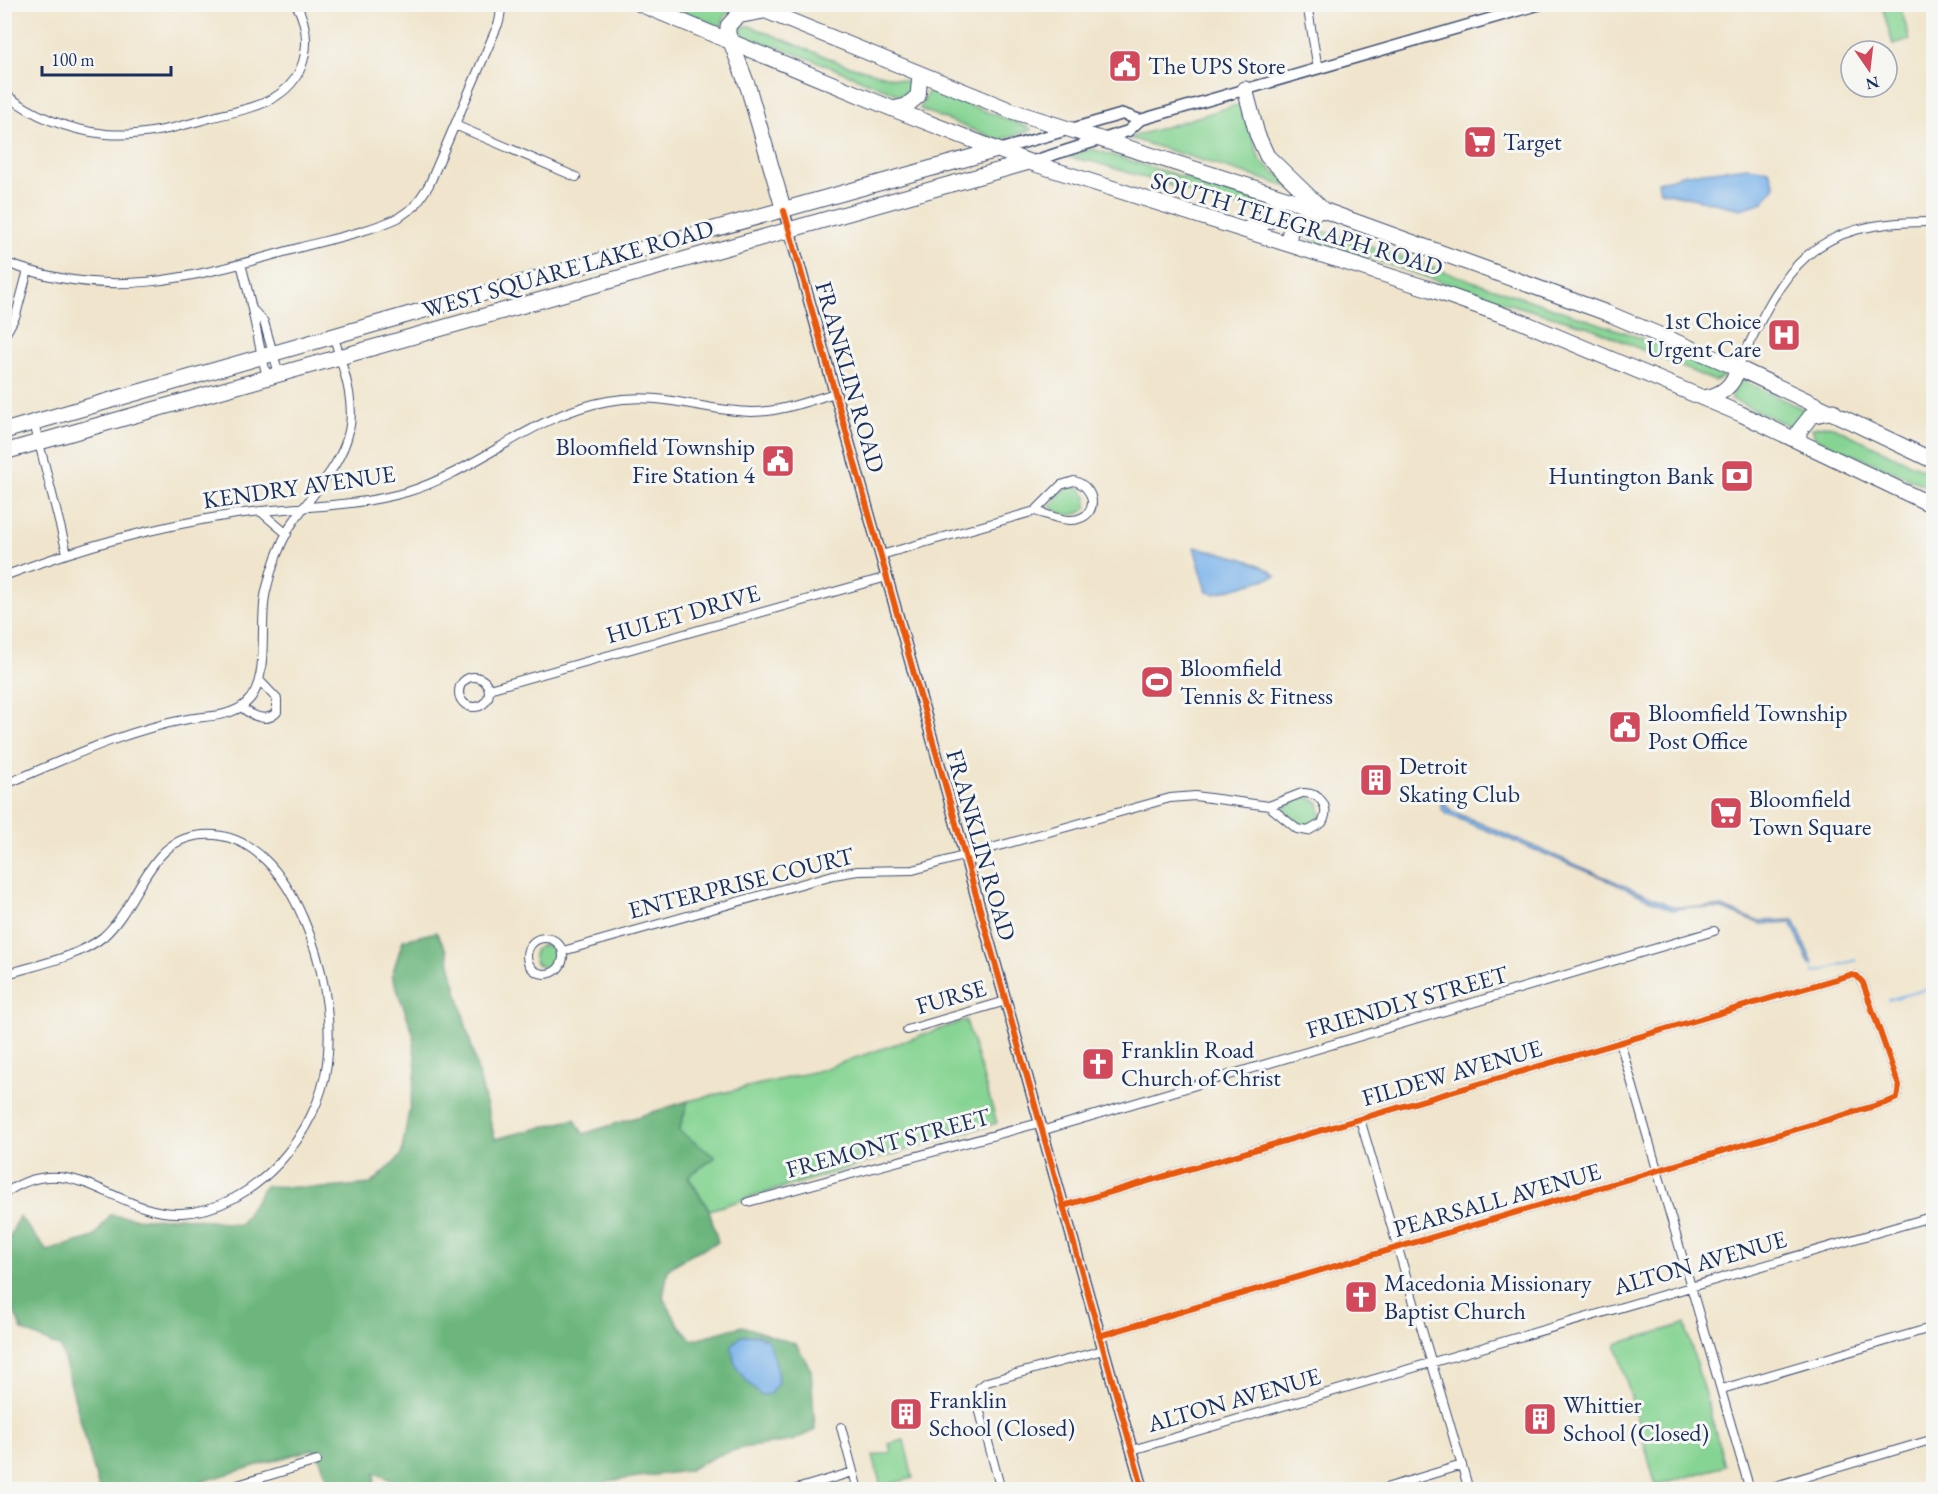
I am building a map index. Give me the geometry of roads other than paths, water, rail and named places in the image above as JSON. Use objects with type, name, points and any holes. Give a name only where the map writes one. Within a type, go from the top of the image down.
[{"type":"highway","name":"SOUTH TELEGRAPH ROAD","points":[[639,4],[893,109],[1029,162],[1419,285],[1520,321],[1704,398],[1934,506]]},
{"type":"highway","name":"SOUTH TELEGRAPH ROAD","points":[[749,4],[920,75],[1065,130],[1323,210],[1589,306],[1738,368],[1833,411],[1934,461]]},
{"type":"highway","points":[[729,42],[728,26],[731,21],[737,16],[764,11]]},
{"type":"highway","name":"FRANKLIN ROAD","points":[[729,42],[748,87],[784,211]]},
{"type":"highway","points":[[893,109],[906,106],[918,96],[920,75]]},
{"type":"highway","points":[[1245,89],[1257,134],[1267,156],[1323,210],[1294,222],[1289,230],[1289,244]]},
{"type":"highway","name":"WEST SQUARE LAKE ROAD","points":[[4,431],[998,150]]},
{"type":"highway","name":"WEST SQUARE LAKE ROAD","points":[[4,452],[1029,162]]},
{"type":"highway","points":[[1244,230],[1271,220],[1276,210],[1277,196]]},
{"type":"highway","points":[[1704,398],[1722,392],[1730,385],[1738,368]]},
{"type":"highway","points":[[1798,441],[1803,423],[1810,416],[1833,411]]},
{"type":"street","points":[[4,93],[27,109],[58,123],[90,132],[120,135],[167,130],[255,106],[283,91],[295,78],[303,62],[306,34],[296,4]]},
{"type":"street","points":[[4,262],[28,270],[92,283],[142,284],[192,277],[241,264],[383,224],[404,214],[425,193],[499,22],[502,4]]},
{"type":"street","points":[[1307,4],[1318,69]]},
{"type":"street","name":"WEST SQUARE LAKE ROAD","points":[[1029,162],[1128,131],[1140,120],[1541,4]]},
{"type":"street","name":"WEST SQUARE LAKE ROAD","points":[[998,150],[1123,114],[1140,120]]},
{"type":"street","points":[[455,126],[576,177]]},
{"type":"street","name":"FRANKLIN ROAD","points":[[784,211],[1143,1490]]},
{"type":"street","points":[[1738,368],[1771,299],[1805,255],[1836,236],[1869,226],[1934,222]]},
{"type":"street","points":[[241,264],[254,311],[264,322],[273,376]]},
{"type":"street","points":[[4,337],[16,315],[28,270]]},
{"type":"street","points":[[4,785],[133,731],[226,713],[241,707],[251,698],[259,680],[265,592],[287,534],[336,463],[350,431],[350,399],[334,337]]},
{"type":"street","name":"KENDRY AVENUE","points":[[4,576],[67,553],[142,531],[260,511],[376,499],[430,484],[553,417],[599,402],[662,398],[754,412],[785,408],[835,393]]},
{"type":"street","points":[[34,423],[67,553]]},
{"type":"street","points":[[881,555],[1035,512],[1071,520],[1080,519],[1090,509],[1091,496],[1083,484],[1070,482],[1061,485],[1035,512]]},
{"type":"street","points":[[260,511],[287,534]]},
{"type":"street","name":"HULET DRIVE","points":[[489,688],[887,577]]},
{"type":"street","points":[[241,707],[263,718],[271,717],[277,712],[278,702],[275,695],[259,680]]},
{"type":"street","points":[[1302,793],[1312,793],[1323,801],[1326,814],[1319,826],[1311,831],[1301,830],[1269,806],[1302,793]]},
{"type":"street","name":"ENTERPRISE COURT","points":[[563,951],[843,872],[907,871],[1178,796],[1269,806]]},
{"type":"street","points":[[4,975],[70,954],[98,940],[116,924],[160,856],[175,843],[190,836],[234,838],[256,851],[273,869],[291,894],[306,925],[319,965],[326,1004],[329,1043],[325,1076],[310,1115],[278,1165],[248,1192],[219,1205],[184,1213],[160,1211],[89,1183],[62,1177],[29,1181],[4,1194]]},
{"type":"street","name":"FRIENDLY STREET","points":[[1040,1127],[1714,931]]},
{"type":"street","points":[[542,937],[557,941],[563,951],[560,967],[550,974],[534,970],[527,960],[530,945],[542,937]]},
{"type":"street","name":"FILDEW AVENUE","points":[[1063,1206],[1852,975],[1863,982],[1900,1091]]},
{"type":"street","name":"FURSE","points":[[907,1030],[1006,1001]]},
{"type":"street","points":[[1620,1042],[1750,1490]]},
{"type":"street","name":"PEARSALL AVENUE","points":[[1100,1336],[1888,1102],[1897,1098],[1900,1091]]},
{"type":"street","points":[[1360,1119],[1469,1490]]},
{"type":"street","name":"FREMONT STREET","points":[[748,1202],[1040,1127]]},
{"type":"street","name":"ALTON AVENUE","points":[[1132,1450],[1934,1216]]},
{"type":"street","points":[[1722,1389],[1934,1327]]},
{"type":"street","points":[[1001,1490],[978,1407],[978,1392],[987,1382],[1103,1350]]},
{"type":"street","points":[[841,1427],[858,1490]]},
{"type":"street","points":[[1762,1490],[1934,1439]]},
{"type":"street","points":[[221,1490],[246,1486],[317,1461]]},
{"type":"street","points":[[1379,1490],[1462,1465]]},
{"type":"street","points":[[793,1490],[853,1472]]},
{"type":"water","points":[[1748,167],[1769,170],[1775,186],[1763,202],[1741,209],[1660,191],[1658,182],[1686,174]]},
{"type":"water","points":[[1194,547],[1250,561],[1276,576],[1214,594],[1207,592]]},
{"type":"water","points":[[1441,793],[1443,793],[1447,807],[1452,811],[1674,907],[1689,907],[1672,910],[1596,875],[1446,814],[1441,808]]},
{"type":"water","points":[[1689,907],[1722,907],[1757,921],[1794,920],[1813,964],[1809,963],[1791,922],[1761,924],[1722,909]]},
{"type":"water","points":[[757,1335],[768,1340],[776,1364],[778,1383],[770,1394],[760,1395],[740,1373],[734,1361],[732,1345],[741,1336]]},
{"type":"waterway","points":[[1811,964],[1814,973],[1856,960]]},
{"type":"waterway","points":[[1888,1000],[1934,987]]},
{"type":"place","name":"The UPS Store","points":[[1125,66]]},
{"type":"place","name":"Target","points":[[1480,142]]},
{"type":"place","name":"1st Choice Urgent Care","points":[[1784,335]]},
{"type":"place","name":"Bloomfield Township Fire Station 4","points":[[778,461]]},
{"type":"place","name":"Huntington Bank","points":[[1737,476]]},
{"type":"place","name":"Bloomfield Tennis & Fitness","points":[[1157,682]]},
{"type":"place","name":"Bloomfield Township Post Office","points":[[1625,727]]},
{"type":"place","name":"Detroit Skating Club","points":[[1376,780]]},
{"type":"place","name":"Bloomfield Town Square","points":[[1726,813]]},
{"type":"place","name":"Franklin Road Church of Christ","points":[[1098,1064]]},
{"type":"place","name":"Macedonia Missionary Baptist Church","points":[[1361,1297]]},
{"type":"place","name":"Franklin School (Closed)","points":[[906,1414]]},
{"type":"place","name":"Whittier School (Closed)","points":[[1540,1419]]}]
